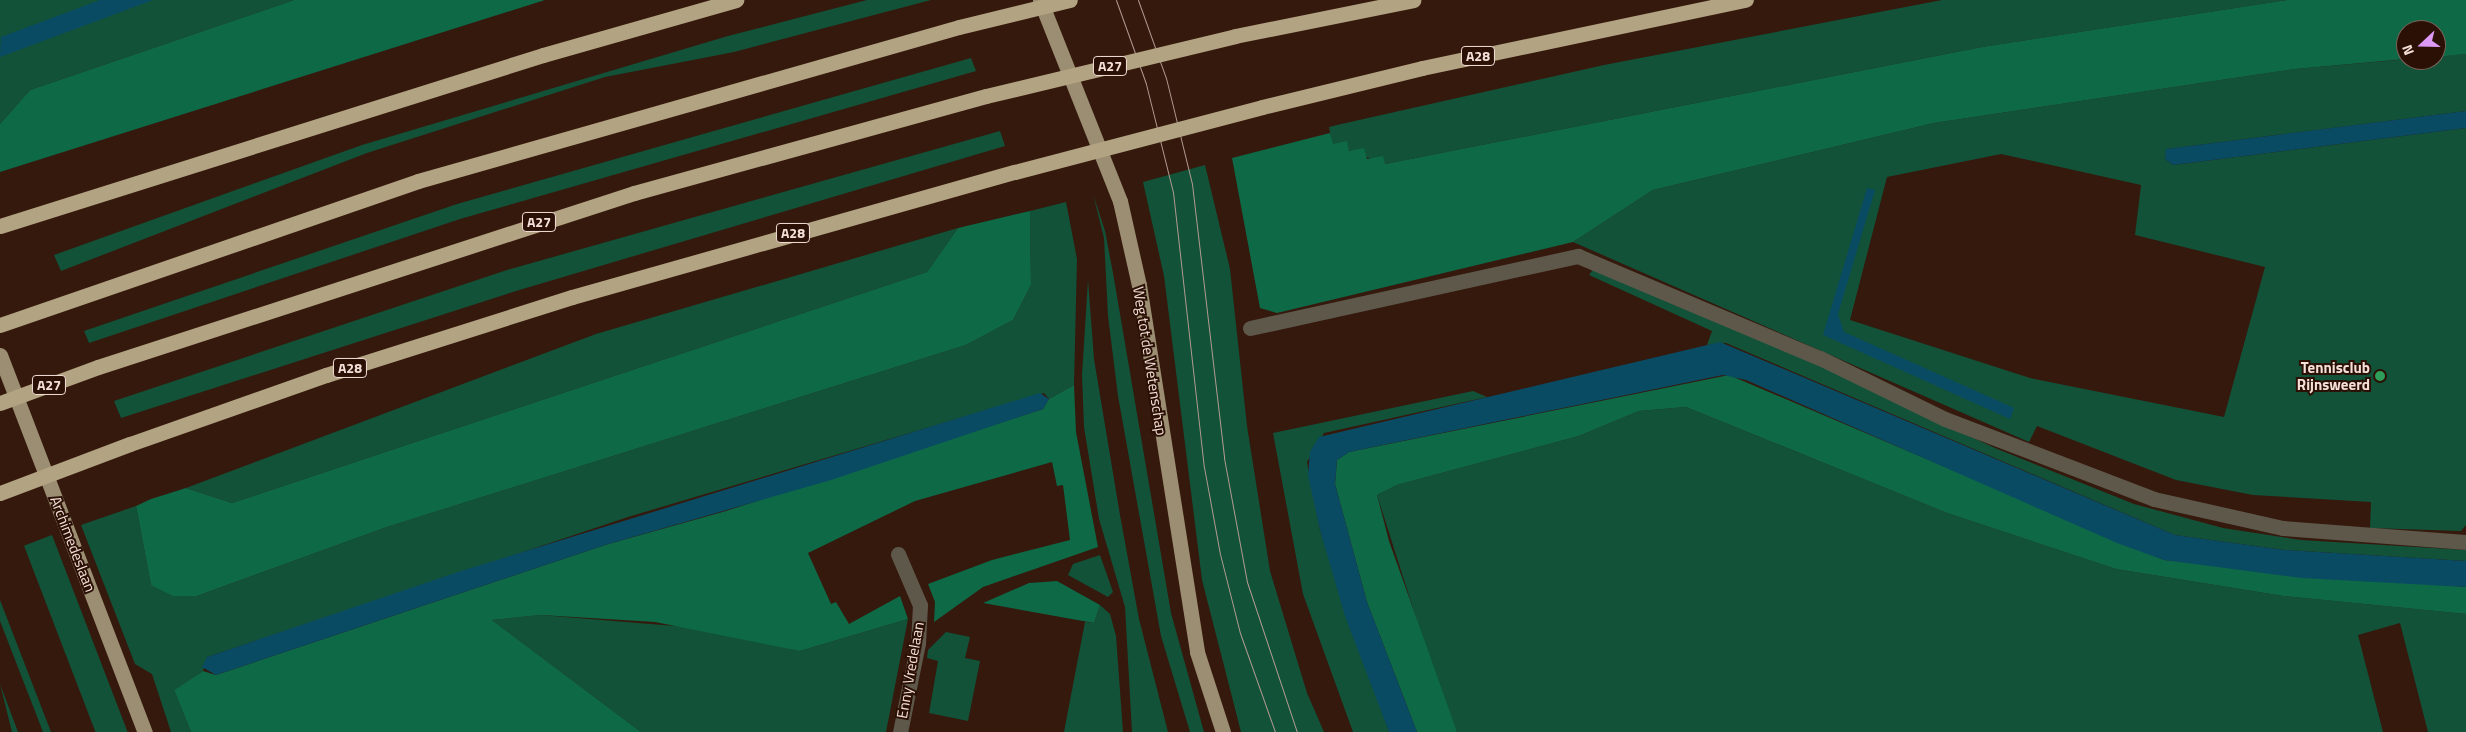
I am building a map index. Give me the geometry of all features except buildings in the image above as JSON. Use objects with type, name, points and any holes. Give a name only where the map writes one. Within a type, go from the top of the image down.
[{"type":"highway","points":[[0,226],[543,55],[736,0]]},
{"type":"highway","points":[[0,325],[72,298],[418,181],[959,27],[1070,0]]},
{"type":"highway","name":"A27","points":[[0,403],[98,367],[634,192],[986,96],[1235,36],[1413,0]]},
{"type":"highway","name":"A28","points":[[0,493],[130,444],[326,375],[572,297],[1015,172],[1262,107],[1422,68],[1746,0]]},
{"type":"main road","name":"Weg tot de Wetenschap","points":[[1040,0],[1120,202],[1139,285],[1197,652],[1223,732]]},
{"type":"main road","name":"Archimedeslaan","points":[[0,355],[145,732]]},
{"type":"street","points":[[1250,328],[1578,256],[1820,358],[1945,419],[2154,499],[2283,528],[2466,542]]},
{"type":"street","name":"Enny Vredelaan","points":[[898,554],[920,605],[918,643],[900,732]]},
{"type":"green space","points":[[0,0],[294,0],[30,90],[0,124]]},
{"type":"green space","points":[[294,0],[545,0],[0,172],[0,124],[30,90]]},
{"type":"green space","points":[[867,0],[931,0],[734,52],[605,77],[367,153],[61,271],[54,255],[362,145],[728,36]]},
{"type":"green space","points":[[1942,0],[2287,0],[1982,47],[1385,164],[1332,144],[1329,127],[1337,125],[1604,65]]},
{"type":"green space","points":[[2287,0],[2466,0],[2466,54],[2446,56],[2446,20],[2396,20],[2396,60],[2295,69],[1934,123],[1653,190],[1573,242],[1277,313],[1260,308],[1232,158],[1330,133],[1333,144],[1347,141],[1349,151],[1364,148],[1367,159],[1383,156],[1385,164],[1982,47]]},
{"type":"green space","points":[[2466,54],[2466,111],[2167,149],[2165,159],[2173,165],[2466,128],[2466,525],[2461,531],[2370,528],[2371,502],[2253,495],[2176,480],[2037,426],[2029,442],[1573,242],[1653,190],[1934,123],[2295,69],[2396,60],[2396,70],[2446,70],[2446,56]],"holes":[[[2001,154],[2141,185],[2135,235],[2265,267],[2224,417],[2030,378],[1850,320],[1887,177]]]},
{"type":"green space","points":[[971,58],[976,71],[460,219],[89,343],[84,331],[457,204]]},
{"type":"green space","points":[[1000,131],[1005,146],[516,291],[121,418],[114,401],[507,270]]},
{"type":"green space","points":[[1205,165],[1230,269],[1247,426],[1270,571],[1307,693],[1324,732],[1241,732],[1202,580],[1164,276],[1143,182]]},
{"type":"green space","points":[[1093,194],[1105,231],[1113,273],[1171,613],[1204,732],[1190,732],[1161,636],[1118,396],[1108,316],[1104,238]]},
{"type":"green space","points":[[1066,202],[1077,259],[1074,385],[1049,399],[1044,393],[628,517],[207,657],[203,671],[174,690],[191,732],[171,732],[152,674],[135,664],[81,525],[136,506],[151,585],[197,596],[387,527],[966,345],[1013,320],[1031,285],[1030,211]]},
{"type":"green space","points":[[1030,211],[1031,285],[1013,320],[966,345],[387,527],[197,596],[173,596],[151,585],[136,506],[151,499],[186,488],[232,503],[927,272],[958,228]]},
{"type":"green space","points":[[958,228],[927,272],[232,503],[186,488],[596,334]]},
{"type":"green space","points":[[1594,268],[1741,329],[1995,448],[2134,504],[2223,528],[2301,540],[2466,550],[2466,561],[2284,550],[2175,535],[1726,343],[1707,345],[1712,331],[1589,275]]},
{"type":"green space","points":[[1088,280],[1094,359],[1120,515],[1139,619],[1168,732],[1132,732],[1125,607],[1099,519],[1084,427],[1082,375]]},
{"type":"green space","points":[[1729,375],[2164,560],[2466,587],[2466,614],[2283,596],[2116,569],[1947,513],[1686,407],[1639,411],[1579,436],[1397,485],[1377,495],[1389,541],[1457,732],[1417,732],[1367,602],[1335,484],[1337,460],[1349,452]]},
{"type":"green space","points":[[1074,385],[1076,432],[1098,547],[983,587],[934,622],[935,602],[928,584],[992,560],[1070,540],[1063,485],[1057,486],[1052,462],[915,501],[808,553],[831,604],[836,602],[849,624],[900,596],[908,619],[800,651],[655,622],[541,615],[492,620],[641,732],[191,732],[174,690],[203,671],[216,675],[605,545],[726,511],[1043,409],[1049,399]]},
{"type":"green space","points":[[1473,391],[1487,397],[1324,433],[1307,462],[1320,530],[1389,732],[1353,732],[1303,594],[1273,433]]},
{"type":"green space","points":[[1686,407],[1947,513],[2116,569],[2283,596],[2466,614],[2466,732],[2428,732],[2400,623],[2358,635],[2383,732],[1457,732],[1440,693],[1377,495],[1397,485],[1579,436],[1639,411]]},
{"type":"green space","points":[[52,535],[128,732],[95,732],[24,546]]},
{"type":"green space","points":[[1100,555],[1113,592],[1108,597],[1068,575],[1073,564]]},
{"type":"green space","points":[[1057,581],[1100,605],[1094,623],[983,603],[1029,583]]},
{"type":"green space","points":[[0,600],[51,732],[43,732],[0,621]]},
{"type":"green space","points":[[1100,605],[1110,614],[1116,636],[1123,732],[1064,732],[1085,622],[1094,623]]},
{"type":"green space","points":[[541,615],[699,628],[800,651],[908,619],[886,732],[641,732],[492,620]]},
{"type":"green space","points":[[946,632],[970,637],[965,658],[980,661],[968,721],[929,713],[938,661],[927,658],[928,650]]},
{"type":"green space","points":[[0,684],[18,732],[12,732]]},
{"type":"water","points":[[100,0],[153,0],[0,57],[1,37]]},
{"type":"water","points":[[2466,111],[2466,128],[2173,165],[2165,159],[2166,149]]},
{"type":"water","points":[[1867,188],[1875,190],[1838,314],[1844,332],[2014,408],[2010,419],[1823,335]]},
{"type":"water","points":[[1720,342],[2175,535],[2284,550],[2466,561],[2466,587],[2302,578],[2164,560],[2117,543],[1746,380],[1723,375],[1349,452],[1337,460],[1335,484],[1367,602],[1417,732],[1389,732],[1345,616],[1320,530],[1308,475],[1310,452],[1319,437]]},
{"type":"water","points":[[1040,393],[1049,399],[1043,409],[831,480],[605,545],[216,675],[202,667],[207,657],[461,571]]},
{"type":"tram line","points":[[1116,0],[1146,84],[1173,192],[1204,467],[1220,554],[1240,633],[1275,732]]},
{"type":"tram line","points":[[1138,0],[1166,78],[1192,184],[1224,458],[1247,582],[1297,732]]},
{"type":"place","name":"Tennisclub Rijnsweerd","points":[[2380,376]]}]
